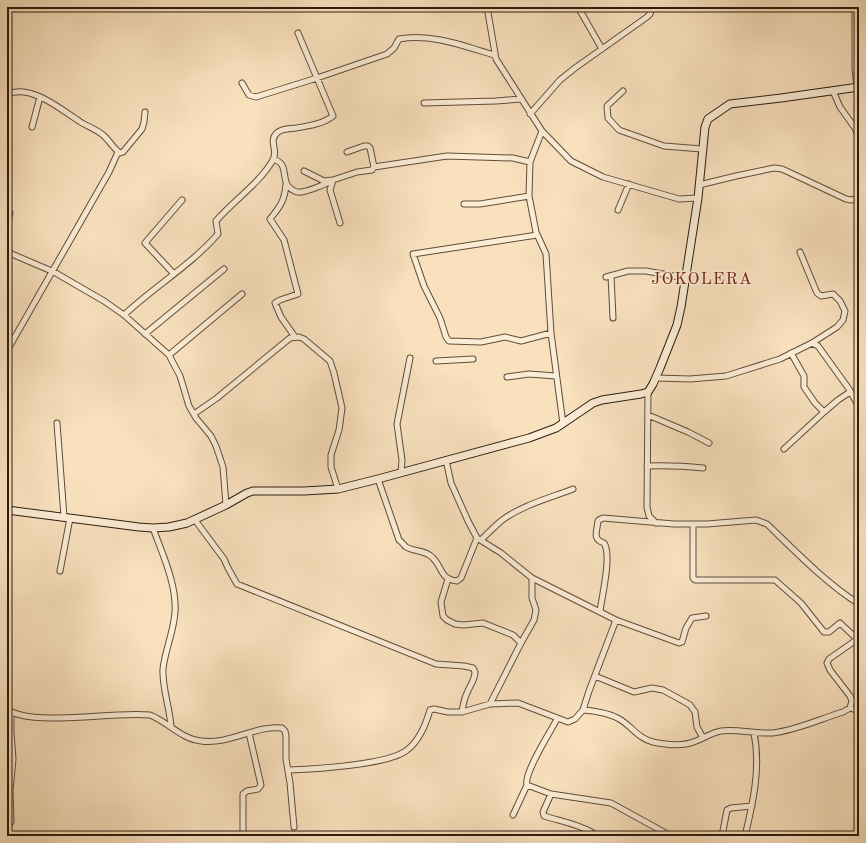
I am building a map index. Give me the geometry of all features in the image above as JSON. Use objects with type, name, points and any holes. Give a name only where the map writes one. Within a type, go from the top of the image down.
[{"type":"street","points":[[488,7],[494,54],[500,68],[542,131],[571,161],[603,177],[679,199],[698,198]]},
{"type":"street","points":[[578,7],[602,49]]},
{"type":"street","points":[[530,114],[560,80],[647,17],[650,14],[652,7]]},
{"type":"street","points":[[656,523],[649,516],[647,507],[646,466],[648,392],[656,378],[677,325],[682,307],[698,198],[705,127],[708,120],[730,104],[858,87],[855,69],[855,7]]},
{"type":"street","points":[[124,315],[144,297],[206,248],[218,234],[216,221],[226,209],[264,173],[273,159],[275,153],[272,140],[274,136],[284,129],[303,127],[328,121],[333,116],[298,33]]},
{"type":"street","points":[[242,83],[249,95],[256,97],[318,78],[374,57],[387,54],[394,48],[399,39],[406,38],[428,38],[494,54]]},
{"type":"street","points":[[7,94],[21,91],[51,102],[79,122],[105,136],[118,152]]},
{"type":"street","points":[[623,91],[607,106],[608,118],[619,130],[664,146],[702,149]]},
{"type":"street","points":[[833,91],[840,107],[856,128],[859,138]]},
{"type":"street","points":[[32,126],[40,97]]},
{"type":"street","points":[[424,103],[521,99]]},
{"type":"street","points":[[118,152],[123,152],[142,128],[145,112]]},
{"type":"street","points":[[542,131],[530,162],[530,196],[537,235],[547,259],[551,333],[563,424]]},
{"type":"street","points":[[347,152],[368,146],[370,148],[374,168]]},
{"type":"street","points":[[8,349],[110,172],[118,152]]},
{"type":"street","points":[[286,184],[294,191],[300,192],[357,172],[447,156],[513,158],[530,162]]},
{"type":"street","points":[[273,159],[279,161],[283,166],[286,184],[285,195],[280,206],[270,219],[284,240],[298,294],[280,300],[275,304],[281,317],[295,337]]},
{"type":"street","points":[[699,185],[774,168],[787,171],[846,199],[851,200],[859,198]]},
{"type":"street","points":[[304,171],[324,181],[333,180]]},
{"type":"street","points":[[333,180],[330,190],[340,223]]},
{"type":"street","points":[[618,210],[629,184]]},
{"type":"street","points":[[464,204],[480,204],[530,196]]},
{"type":"street","points":[[174,274],[145,243],[182,200]]},
{"type":"street","points":[[7,222],[10,213]]},
{"type":"street","points":[[537,235],[413,254],[424,286],[440,318],[446,337],[449,341],[481,342],[505,337],[521,341],[551,333]]},
{"type":"street","points":[[437,249],[467,250],[480,246]]},
{"type":"street","points":[[7,252],[54,272],[104,301],[124,315],[169,355],[180,376],[189,406],[211,436],[219,455],[223,467],[226,504]]},
{"type":"street","points":[[656,378],[690,379],[726,376],[780,359],[812,343],[837,326],[843,320],[846,311],[840,300],[833,294],[820,296],[817,293],[800,252]]},
{"type":"street","points":[[145,334],[224,269]]},
{"type":"street","points":[[613,318],[608,277],[628,271],[646,270],[686,278]]},
{"type":"street","points":[[169,355],[242,294]]},
{"type":"street","points":[[194,414],[217,398],[290,338],[299,337],[308,342],[327,358],[332,365],[342,408],[339,430],[331,455],[331,467],[338,489]]},
{"type":"street","points":[[812,343],[818,346],[859,407]]},
{"type":"street","points":[[791,353],[804,376],[804,387],[824,412]]},
{"type":"street","points":[[401,473],[402,460],[398,424],[410,358]]},
{"type":"street","points":[[436,361],[473,359]]},
{"type":"street","points":[[507,377],[529,374],[556,376]]},
{"type":"street","points":[[7,510],[153,528],[169,527],[195,520],[253,491],[338,489],[378,480],[529,438],[552,430],[563,424],[593,403],[648,392]]},
{"type":"street","points":[[784,449],[824,412],[850,392]]},
{"type":"street","points":[[648,415],[688,432],[709,444]]},
{"type":"street","points":[[57,423],[67,517],[60,571]]},
{"type":"street","points":[[446,460],[451,484],[479,539],[501,553],[532,578],[616,620],[679,643],[682,642],[686,628],[692,618],[706,616]]},
{"type":"street","points":[[646,466],[671,465],[703,468]]},
{"type":"street","points":[[378,480],[399,540],[406,547],[422,551],[434,558],[444,576],[448,579],[457,581],[461,578],[479,539],[510,516],[573,489]]},
{"type":"street","points":[[600,611],[605,578],[607,548],[604,543],[597,539],[598,520],[603,518],[656,523],[692,524],[756,520],[763,522],[812,567],[859,604]]},
{"type":"street","points":[[195,520],[224,559],[237,584],[436,664],[473,668],[475,672],[474,679],[470,684],[465,697],[462,712]]},
{"type":"street","points":[[692,524],[693,578],[695,580],[775,580],[801,603],[824,632],[829,632],[840,623],[858,638],[830,659],[827,663],[830,670],[850,696],[852,701],[850,708]]},
{"type":"street","points":[[153,528],[171,580],[176,610],[163,668],[171,716],[171,727]]},
{"type":"street","points":[[490,704],[536,614],[532,598],[532,578]]},
{"type":"street","points":[[448,579],[441,602],[443,616],[447,620],[455,624],[463,625],[484,623],[513,635],[520,643]]},
{"type":"street","points":[[289,770],[372,762],[396,756],[408,750],[415,742],[430,710],[434,709],[448,712],[462,712],[490,704],[518,703],[570,722],[577,718],[583,710],[616,620]]},
{"type":"street","points":[[595,676],[634,692],[652,688],[663,690],[685,702],[690,705],[695,712],[697,727],[703,738]]},
{"type":"street","points":[[583,710],[613,716],[622,720],[635,733],[651,741],[663,744],[690,744],[710,734],[721,731],[742,731],[754,733],[793,729],[843,712],[850,708],[859,710]]},
{"type":"street","points":[[11,822],[10,791],[13,759],[9,711],[35,718],[150,715],[156,717],[187,737],[202,742],[229,740],[250,733],[278,728],[284,729],[294,827]]},
{"type":"street","points":[[513,815],[527,785],[526,778],[528,771],[557,718]]},
{"type":"street","points":[[243,835],[243,794],[247,791],[258,789],[261,785],[250,733]]},
{"type":"street","points":[[745,836],[752,806],[757,769],[757,747],[754,733]]},
{"type":"street","points":[[527,785],[551,794],[611,803],[671,836]]},
{"type":"street","points":[[551,794],[543,812],[544,816],[584,829],[593,833],[592,836]]},
{"type":"street","points":[[722,836],[727,810],[730,808],[752,806]]},
{"type":"district","name":"JOKOLERA","points":[[702,279]]}]
